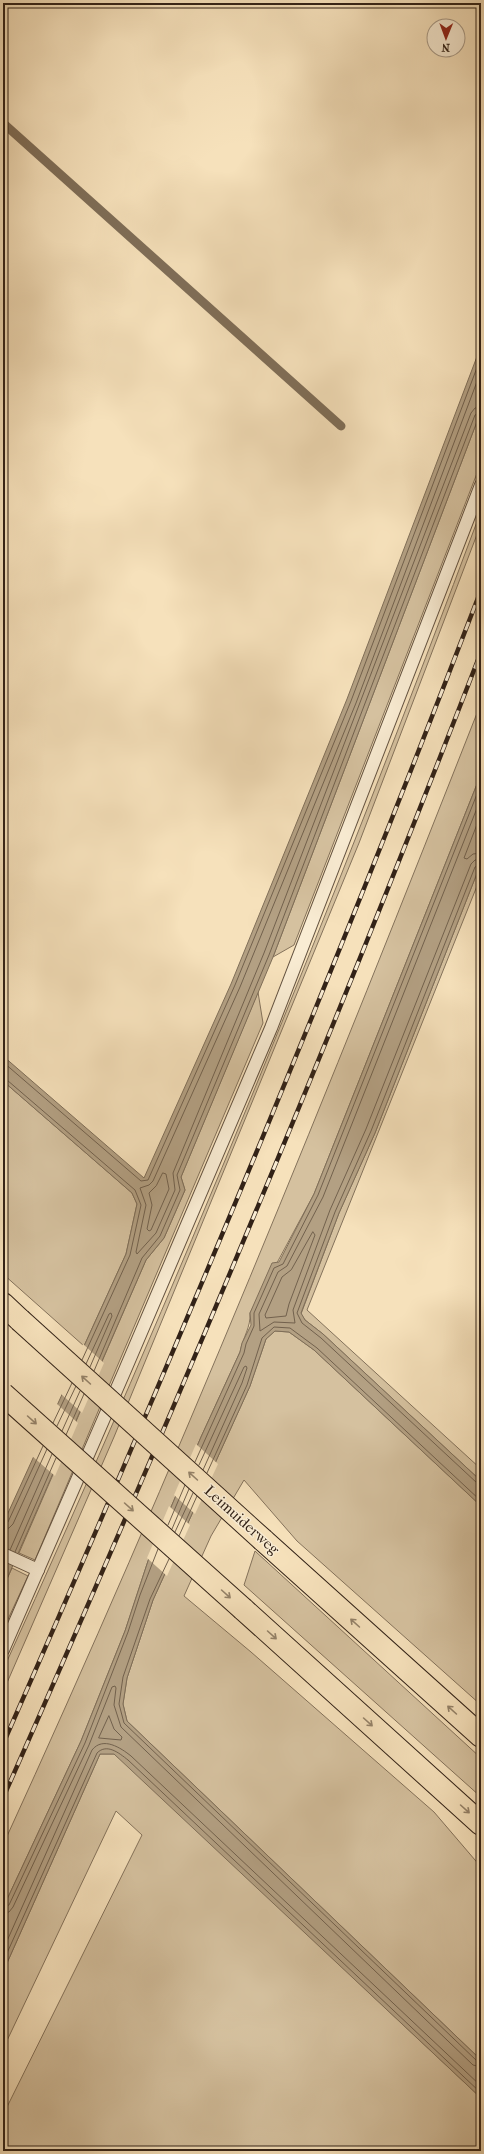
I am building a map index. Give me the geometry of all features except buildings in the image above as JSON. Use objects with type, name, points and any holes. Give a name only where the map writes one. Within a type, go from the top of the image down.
[{"type":"main road","name":"Leimuiderweg","points":[[3,1304],[481,1736]]},
{"type":"main road","points":[[3,1394],[481,1824]]},
{"type":"lane","points":[[3,1650],[271,1028],[481,486]]},
{"type":"lane","points":[[3,1554],[38,1570]]},
{"type":"shaded area","points":[[481,411],[481,463],[294,945],[273,957]]},
{"type":"shaded area","points":[[481,511],[481,524],[359,843],[114,1437],[3,1692],[3,1670],[130,1384],[252,1095],[369,804]]},
{"type":"shaded area","points":[[481,703],[481,774],[314,1194],[250,1313],[248,1328],[240,1352],[201,1437],[148,1561],[125,1631],[81,1741],[3,1908],[3,1845],[129,1562],[250,1277],[367,991]]},
{"type":"shaded area","points":[[481,863],[481,876],[307,1310],[481,1469],[481,1481],[323,1334],[305,1320],[301,1314],[339,1213],[375,1133]]},
{"type":"shaded area","points":[[258,992],[263,1023],[35,1560],[19,1553],[146,1260],[164,1238],[185,1190],[181,1177]]},
{"type":"shaded area","points":[[3,1081],[132,1193],[137,1204],[126,1254],[84,1346],[3,1274]]},
{"type":"shaded area","points":[[275,1331],[289,1332],[314,1350],[481,1506],[481,1705],[297,1541],[244,1480],[211,1536],[184,1596],[251,1652],[434,1812],[481,1867],[481,2060],[127,1721],[123,1704],[127,1678],[153,1600],[250,1386],[266,1339]]},
{"type":"shaded area","points":[[255,1551],[481,1758],[481,1797],[244,1585]]},
{"type":"shaded area","points":[[12,1568],[28,1576],[3,1630],[3,1588]]},
{"type":"shaded area","points":[[100,1754],[114,1754],[125,1763],[481,2098],[481,2151],[3,2151],[3,2115],[142,1835],[116,1811],[3,2049],[3,1972]]},
{"type":"water","points":[[481,346],[481,411],[273,957],[181,1177],[185,1190],[164,1238],[146,1260],[3,1588],[3,1524],[126,1254],[137,1204],[132,1193],[3,1081],[3,1056],[144,1178],[231,984],[347,699]]},
{"type":"water","points":[[481,774],[481,863],[375,1133],[339,1213],[301,1313],[305,1320],[323,1334],[481,1481],[481,1506],[314,1350],[289,1332],[275,1331],[266,1339],[250,1386],[153,1600],[127,1678],[123,1704],[127,1721],[481,2060],[481,2098],[114,1754],[100,1754],[3,1972],[3,1908],[81,1741],[125,1631],[148,1561],[251,1325],[250,1313],[272,1263],[279,1262],[314,1194]]},
{"type":"pier","points":[[83,1344],[104,1363],[82,1413],[60,1393]]},
{"type":"pier","points":[[56,1403],[78,1423],[55,1476],[32,1456]]},
{"type":"pier","points":[[196,1444],[218,1464],[195,1514],[174,1495]]},
{"type":"pier","points":[[169,1506],[190,1525],[167,1576],[147,1558]]},
{"type":"waterway","points":[[3,123],[341,426]]},
{"type":"railway","points":[[3,1744],[128,1458],[309,1026],[425,736],[481,590]]},
{"type":"railway","points":[[3,1798],[128,1513],[249,1228],[367,941],[481,652]]}]
